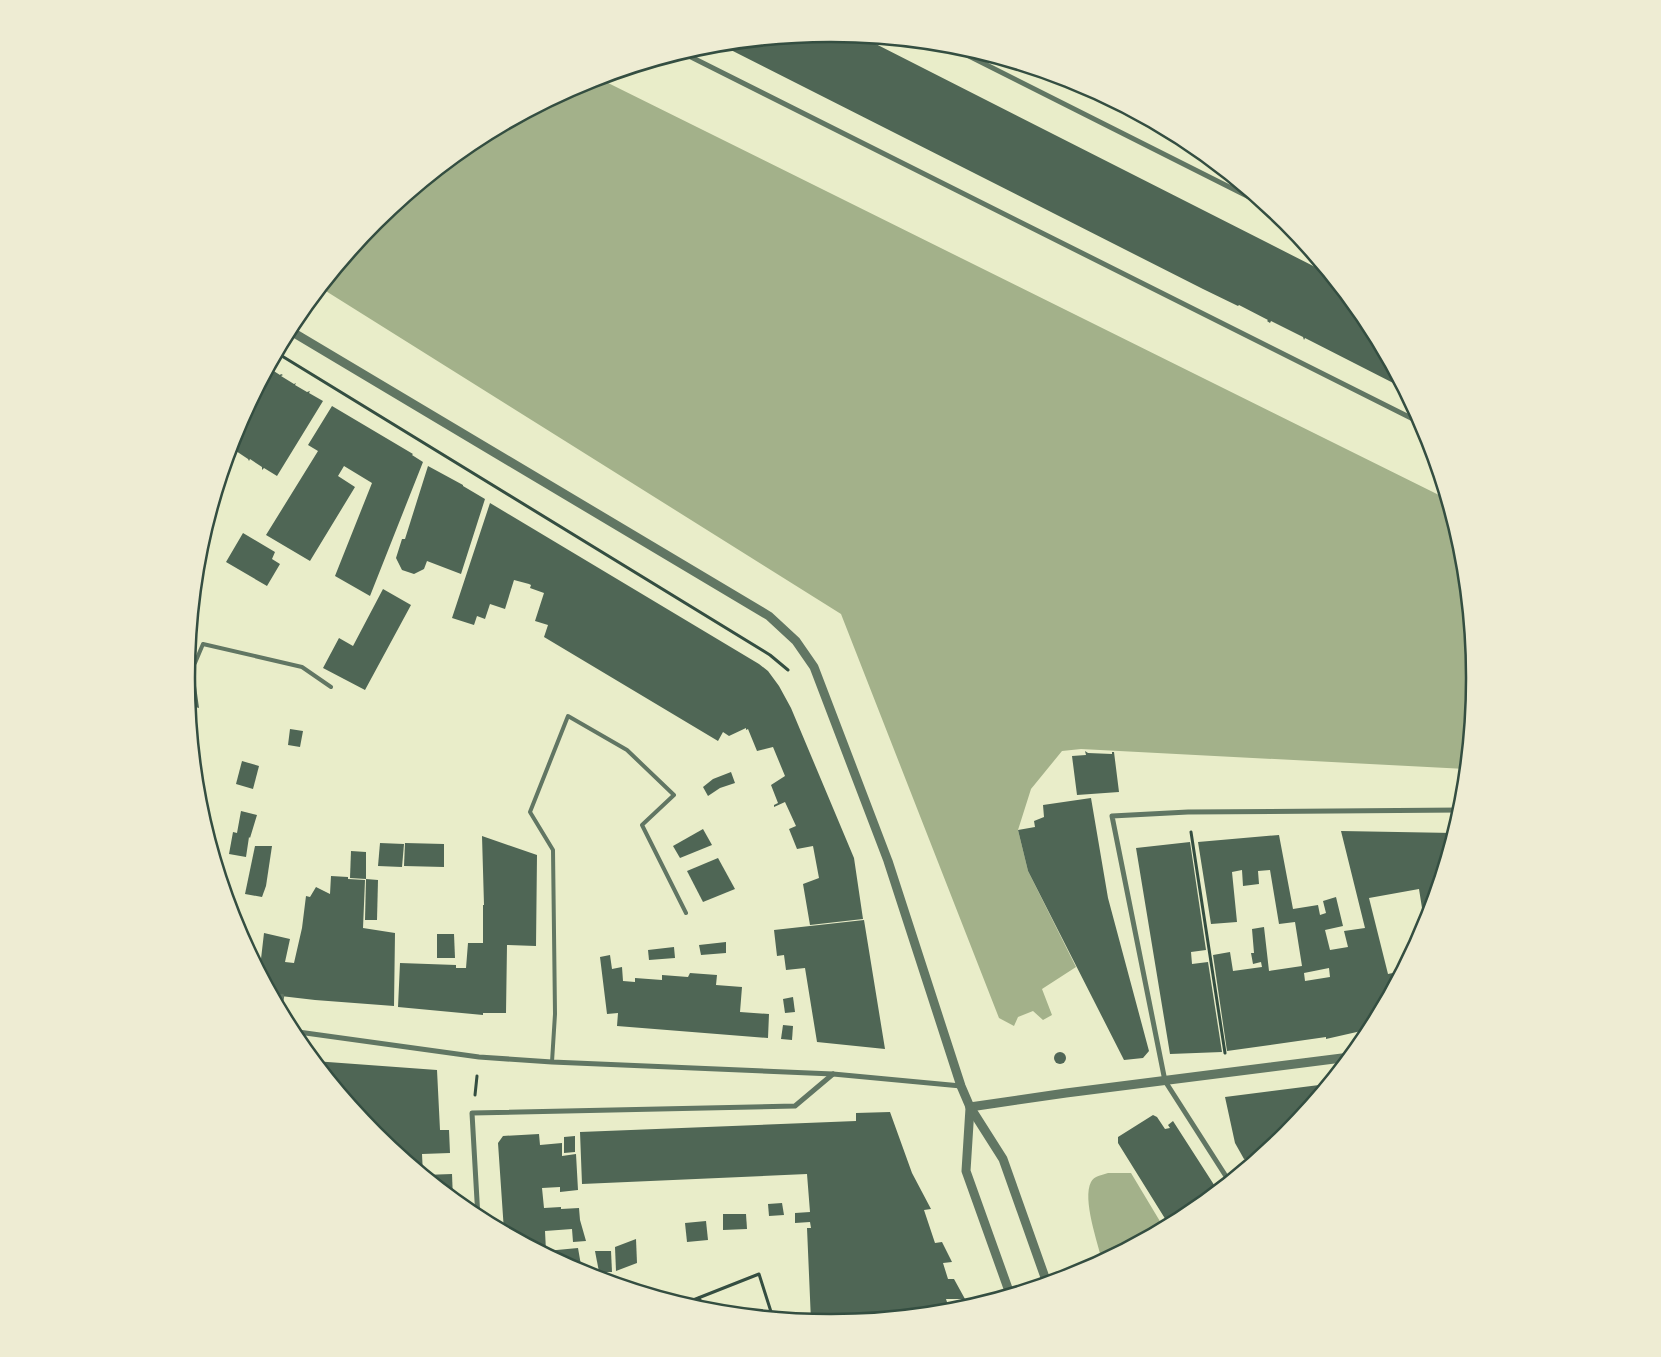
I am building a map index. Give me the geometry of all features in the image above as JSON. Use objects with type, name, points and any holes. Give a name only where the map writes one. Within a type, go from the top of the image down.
[{"type":"street","points":[[693,58],[1410,417]]},
{"type":"street","points":[[976,60],[1242,193]]},
{"type":"street","points":[[296,334],[769,616],[796,641],[814,667],[888,861],[961,1086],[970,1108],[1004,1159],[1045,1277]]},
{"type":"street","points":[[1226,1176],[1165,1081],[1112,816],[1188,812],[1452,810]]},
{"type":"street","points":[[302,1033],[480,1057],[552,1062],[833,1074],[961,1086]]},
{"type":"street","points":[[970,1108],[1066,1093],[1340,1058]]},
{"type":"street","points":[[477,1207],[472,1113],[795,1106],[833,1074]]},
{"type":"street","points":[[970,1108],[966,1171],[1008,1289]]},
{"type":"lane","points":[[195,663],[203,644],[302,666],[331,687]]},
{"type":"lane","points":[[552,1062],[555,1014],[553,850],[530,812],[568,716],[627,750],[674,795],[642,825],[686,913]]},
{"type":"path","points":[[282,356],[770,655],[788,670],[792,676]]},
{"type":"path","points":[[1188,812],[1228,1073]]},
{"type":"path","points":[[472,1113],[480,1057]]},
{"type":"path","points":[[695,1300],[759,1274],[771,1311]]},
{"type":"shaded area","points":[[608,83],[1439,495],[1454,554],[1461,595],[1465,637],[1465,720],[1460,769],[1081,749],[1062,751],[1031,789],[1018,830],[1028,871],[1076,967],[1042,989],[1052,1015],[1043,1020],[1033,1011],[1018,1017],[1014,1026],[999,1018],[841,614],[326,291],[352,259],[381,229],[411,200],[443,174],[512,128],[549,108]]},
{"type":"shaded area","points":[[1108,1173],[1131,1173],[1160,1222],[1100,1254],[1088,1199],[1091,1182],[1098,1176]]},
{"type":"building","points":[[830,42],[877,44],[1316,267],[1359,325],[1393,383],[1305,338],[1304,340],[1303,337],[1271,321],[1270,323],[1268,320],[1239,305],[1203,289],[732,51],[789,44]]},
{"type":"building","points":[[274,371],[283,375],[281,376],[294,384],[296,383],[295,385],[307,392],[310,391],[309,393],[323,401],[277,476],[264,468],[262,470],[262,467],[237,451],[260,397]]},
{"type":"building","points":[[332,406],[413,454],[423,462],[370,596],[335,576],[372,483],[344,466],[338,476],[355,487],[310,561],[266,535],[318,451],[308,445]]},
{"type":"building","points":[[428,466],[485,499],[461,574],[427,561],[424,569],[414,574],[402,570],[396,558],[402,539],[405,539]]},
{"type":"building","points":[[490,503],[768,671],[791,708],[854,858],[863,919],[810,925],[803,884],[819,878],[813,846],[797,849],[789,829],[796,826],[785,802],[774,807],[778,803],[771,785],[785,776],[773,747],[757,751],[746,728],[729,736],[723,732],[718,741],[544,637],[548,625],[535,621],[544,593],[530,588],[531,585],[529,584],[514,580],[505,609],[490,604],[485,619],[477,616],[474,625],[452,618]]},
{"type":"building","points":[[243,533],[275,552],[272,559],[280,564],[267,586],[226,562]]},
{"type":"building","points":[[383,589],[411,605],[365,690],[323,668],[339,638],[353,646]]},
{"type":"building","points":[[194,686],[196,686],[199,708],[195,707]]},
{"type":"building","points":[[290,729],[303,731],[300,747],[288,745]]},
{"type":"building","points":[[1085,751],[1088,753],[1112,754],[1114,752],[1119,792],[1077,795],[1072,756],[1086,755]]},
{"type":"building","points":[[242,761],[259,766],[253,789],[236,784]]},
{"type":"building","points":[[731,772],[735,783],[720,788],[708,796],[703,787],[713,779]]},
{"type":"building","points":[[1091,798],[1108,898],[1149,1051],[1143,1058],[1124,1060],[1028,871],[1018,830],[1035,827],[1034,821],[1044,817],[1043,805]]},
{"type":"building","points":[[241,811],[257,815],[249,837],[246,857],[229,854],[233,832],[237,833]]},
{"type":"building","points":[[703,829],[712,845],[680,858],[673,846]]},
{"type":"building","points":[[1341,831],[1447,833],[1433,883],[1422,911],[1419,889],[1369,898],[1388,974],[1394,973],[1359,1031],[1326,1039],[1326,1037],[1227,1051],[1213,955],[1230,952],[1233,971],[1262,967],[1261,962],[1253,964],[1251,953],[1254,953],[1252,929],[1264,927],[1269,971],[1302,966],[1295,922],[1279,924],[1270,870],[1258,871],[1259,884],[1243,886],[1242,870],[1232,872],[1237,922],[1211,924],[1198,842],[1279,835],[1293,909],[1318,905],[1320,915],[1326,913],[1323,901],[1336,897],[1343,926],[1325,930],[1330,950],[1348,947],[1344,931],[1365,928]],"holes":[[[1329,968],[1330,977],[1305,981],[1304,973]]]},
{"type":"building","points":[[482,836],[537,855],[536,946],[507,945],[506,1013],[483,1013],[483,1015],[398,1007],[400,963],[456,965],[456,968],[466,968],[468,943],[483,943]]},
{"type":"building","points":[[1190,842],[1206,950],[1191,952],[1192,964],[1208,962],[1222,1052],[1170,1054],[1136,848]]},
{"type":"building","points":[[380,843],[404,844],[402,867],[378,866]]},
{"type":"building","points":[[405,843],[444,844],[444,867],[404,866]]},
{"type":"building","points":[[255,846],[272,846],[266,886],[262,897],[245,894]]},
{"type":"building","points":[[351,851],[366,852],[366,879],[350,878]]},
{"type":"building","points":[[718,858],[735,889],[703,902],[687,871]]},
{"type":"building","points":[[331,876],[365,880],[363,928],[395,933],[394,1006],[280,996],[259,959],[261,959],[264,933],[290,939],[285,962],[294,963],[302,928],[306,896],[310,897],[316,887],[330,894]]},
{"type":"building","points":[[366,879],[378,880],[377,920],[365,920]]},
{"type":"building","points":[[864,920],[885,1049],[817,1042],[805,968],[786,970],[784,955],[777,956],[774,930]]},
{"type":"building","points":[[437,934],[454,934],[455,958],[437,958]]},
{"type":"building","points":[[726,942],[726,953],[701,955],[699,945]]},
{"type":"building","points":[[674,947],[675,958],[649,960],[648,950]]},
{"type":"building","points":[[610,955],[612,969],[622,967],[623,981],[635,982],[635,978],[662,980],[662,975],[688,977],[690,973],[717,975],[716,985],[742,987],[740,1012],[769,1014],[768,1038],[617,1026],[618,1013],[607,1014],[600,957]]},
{"type":"building","points":[[793,997],[795,1012],[785,1013],[783,999]]},
{"type":"building","points":[[783,1025],[793,1026],[792,1040],[781,1039]]},
{"type":"building","points":[[1058,1052],[1062,1052],[1066,1058],[1062,1064],[1058,1064],[1054,1060],[1054,1056]]},
{"type":"building","points":[[323,1062],[437,1070],[440,1130],[449,1130],[450,1153],[422,1154],[423,1166],[352,1098]]},
{"type":"building","points":[[1320,1085],[1280,1128],[1250,1157],[1244,1159],[1235,1143],[1225,1097]]},
{"type":"building","points":[[890,1112],[912,1173],[931,1209],[924,1210],[935,1243],[942,1242],[952,1262],[943,1263],[948,1279],[954,1279],[965,1299],[946,1299],[947,1303],[872,1313],[811,1314],[807,1228],[811,1228],[810,1222],[795,1223],[795,1213],[810,1212],[807,1174],[582,1184],[580,1132],[856,1121],[856,1113]]},
{"type":"building","points":[[1153,1115],[1157,1117],[1165,1129],[1170,1128],[1168,1125],[1173,1121],[1214,1185],[1165,1219],[1118,1143],[1118,1137]]},
{"type":"building","points":[[539,1134],[540,1145],[562,1143],[562,1156],[576,1154],[578,1190],[560,1192],[560,1187],[542,1188],[544,1208],[579,1208],[580,1220],[586,1241],[573,1242],[572,1229],[545,1231],[546,1247],[503,1224],[498,1143],[503,1136]]},
{"type":"building","points":[[575,1136],[575,1152],[564,1153],[564,1137]]},
{"type":"building","points":[[452,1174],[453,1190],[443,1183],[433,1175]]},
{"type":"building","points":[[782,1203],[784,1215],[769,1216],[768,1204]]},
{"type":"building","points":[[723,1214],[746,1214],[747,1229],[723,1230]]},
{"type":"building","points":[[706,1221],[708,1240],[687,1242],[685,1223]]},
{"type":"building","points":[[636,1239],[637,1263],[616,1271],[615,1247]]},
{"type":"building","points":[[578,1248],[581,1263],[552,1250]]},
{"type":"building","points":[[595,1251],[611,1251],[612,1272],[599,1271]]}]
